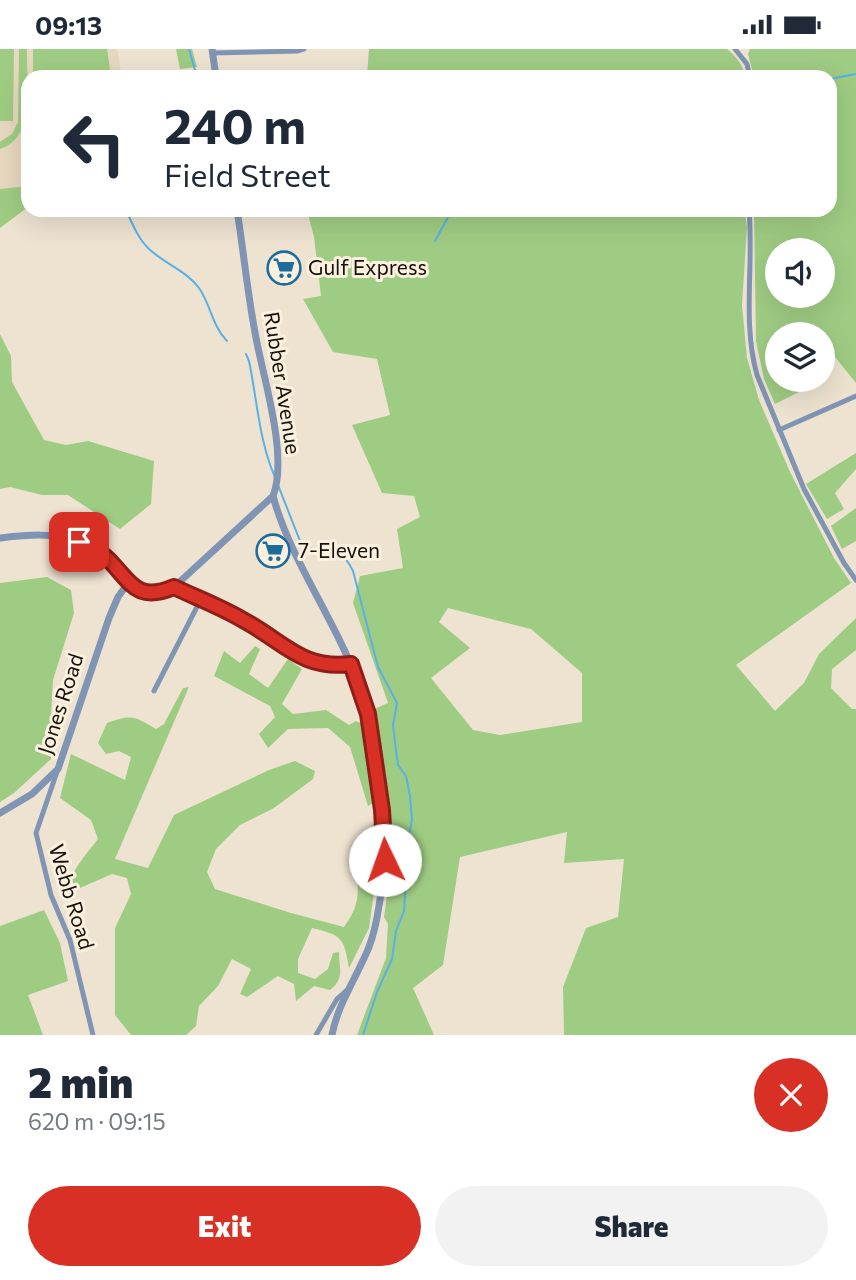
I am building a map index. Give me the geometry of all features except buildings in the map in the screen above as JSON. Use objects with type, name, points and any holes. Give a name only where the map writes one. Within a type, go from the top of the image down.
[{"type":"street","points":[[215,70],[212,51],[304,49]]},
{"type":"street","points":[[735,49],[748,70]]},
{"type":"street","name":"Rubber Avenue","points":[[238,217],[257,343],[278,449],[273,494],[282,524],[351,664],[368,714],[382,810],[385,860],[380,905],[369,946],[335,1020],[332,1035]]},
{"type":"street","points":[[749,217],[752,357],[761,386],[808,497],[856,580]]},
{"type":"street","points":[[779,430],[856,396]]},
{"type":"street","points":[[0,538],[51,535],[79,542],[106,557],[128,583],[149,592],[174,587],[273,494]]},
{"type":"street","name":"Jones Road","points":[[0,813],[32,794],[58,769],[100,641],[116,601],[128,583]]},
{"type":"street","points":[[174,587],[245,620],[292,653],[327,665],[351,664]]},
{"type":"street","points":[[154,691],[201,599]]},
{"type":"street","name":"Webb Road","points":[[58,769],[36,833],[51,895],[70,940],[93,1035]]},
{"type":"street","points":[[316,1035],[337,999],[349,987]]},
{"type":"shaded area","points":[[0,49],[117,49],[121,70],[21,70],[21,210],[0,224]]},
{"type":"green space","points":[[0,49],[14,49],[13,121],[0,121]]},
{"type":"green space","points":[[19,49],[27,49],[27,70],[21,70],[21,131],[12,143],[0,149],[0,142],[12,134],[18,122]]},
{"type":"green space","points":[[33,49],[107,49],[110,70],[33,70]]},
{"type":"green space","points":[[176,49],[192,49],[197,67],[180,69]]},
{"type":"green space","points":[[369,49],[727,49],[744,70],[367,70]]},
{"type":"green space","points":[[750,49],[856,49],[856,383],[835,357],[835,322],[765,322],[765,381],[756,341],[754,217],[837,217],[837,70],[752,70],[748,54]]},
{"type":"green space","points":[[21,187],[21,212],[0,228],[0,189]]},
{"type":"green space","points":[[309,217],[746,217],[742,305],[747,358],[759,400],[790,472],[834,558],[851,583],[736,665],[775,711],[804,683],[819,654],[856,618],[856,650],[832,669],[831,688],[852,709],[856,709],[856,1035],[564,1035],[563,987],[586,928],[618,917],[624,859],[564,863],[567,832],[460,857],[443,965],[413,988],[434,1035],[357,1035],[386,958],[388,924],[384,917],[390,874],[391,837],[386,780],[374,709],[388,703],[353,603],[360,576],[403,568],[397,529],[420,517],[414,496],[382,493],[352,425],[390,415],[377,359],[333,352],[303,299],[321,296]],"holes":[[[448,608],[531,629],[582,673],[582,722],[500,735],[473,730],[431,678],[470,648],[439,622]]]},
{"type":"green space","points":[[0,334],[11,356],[12,382],[44,440],[66,445],[88,441],[154,461],[151,504],[120,529],[68,495],[42,495],[10,487],[0,489]]},
{"type":"green space","points":[[770,392],[799,392],[775,404]]},
{"type":"green space","points":[[856,453],[856,469],[835,493],[844,509],[827,519],[806,484]]},
{"type":"green space","points":[[856,508],[856,541],[842,549],[831,526]]},
{"type":"green space","points":[[47,577],[71,590],[74,613],[53,680],[51,759],[14,793],[0,802],[0,583]]},
{"type":"green space","points":[[255,646],[260,649],[249,674],[268,688],[288,659],[302,669],[282,704],[293,714],[326,710],[349,725],[356,721],[363,724],[376,801],[368,806],[350,747],[328,728],[288,729],[268,748],[259,734],[275,717],[270,706],[214,676],[224,651],[240,663]]},
{"type":"green space","points":[[189,687],[115,859],[148,868],[174,815],[269,770],[295,761],[315,771],[313,779],[274,808],[240,825],[216,849],[207,872],[215,889],[344,927],[354,910],[358,895],[358,843],[375,823],[380,849],[369,928],[349,968],[340,939],[312,928],[298,959],[298,973],[315,979],[328,969],[333,953],[339,952],[338,982],[330,990],[314,986],[296,1001],[294,984],[278,976],[247,997],[240,994],[251,969],[232,959],[218,986],[199,1006],[196,1026],[186,1035],[131,1035],[115,1015],[115,928],[131,894],[127,878],[112,874],[64,895],[74,872],[98,839],[91,820],[60,798],[71,754],[125,780],[131,757],[119,751],[106,754],[98,743],[107,723],[133,718],[156,729],[164,724],[183,688]]},
{"type":"green space","points":[[44,910],[60,943],[68,981],[28,995],[43,1035],[0,1035],[0,926]]},
{"type":"waterway","points":[[189,49],[195,70]]},
{"type":"waterway","points":[[837,78],[856,74]]},
{"type":"waterway","points":[[129,217],[148,248],[199,288],[218,329],[227,341]]},
{"type":"waterway","points":[[435,241],[448,217]]},
{"type":"waterway","points":[[246,354],[262,434],[275,477]]},
{"type":"waterway","points":[[278,485],[302,546],[338,553],[353,571],[378,667],[397,703],[393,725],[395,742],[398,765],[406,776],[412,820],[404,862],[404,911],[396,931],[392,959],[377,992],[363,1035]]},
{"type":"place","name":"Gulf Express","points":[[284,268]]},
{"type":"place","name":"7-Eleven","points":[[273,551]]},
{"type":"route","points":[[79,542],[106,557],[122,578],[142,591],[157,592],[174,587],[245,620],[292,653],[316,663],[337,666],[351,664],[368,714],[382,810],[385,860]]}]
